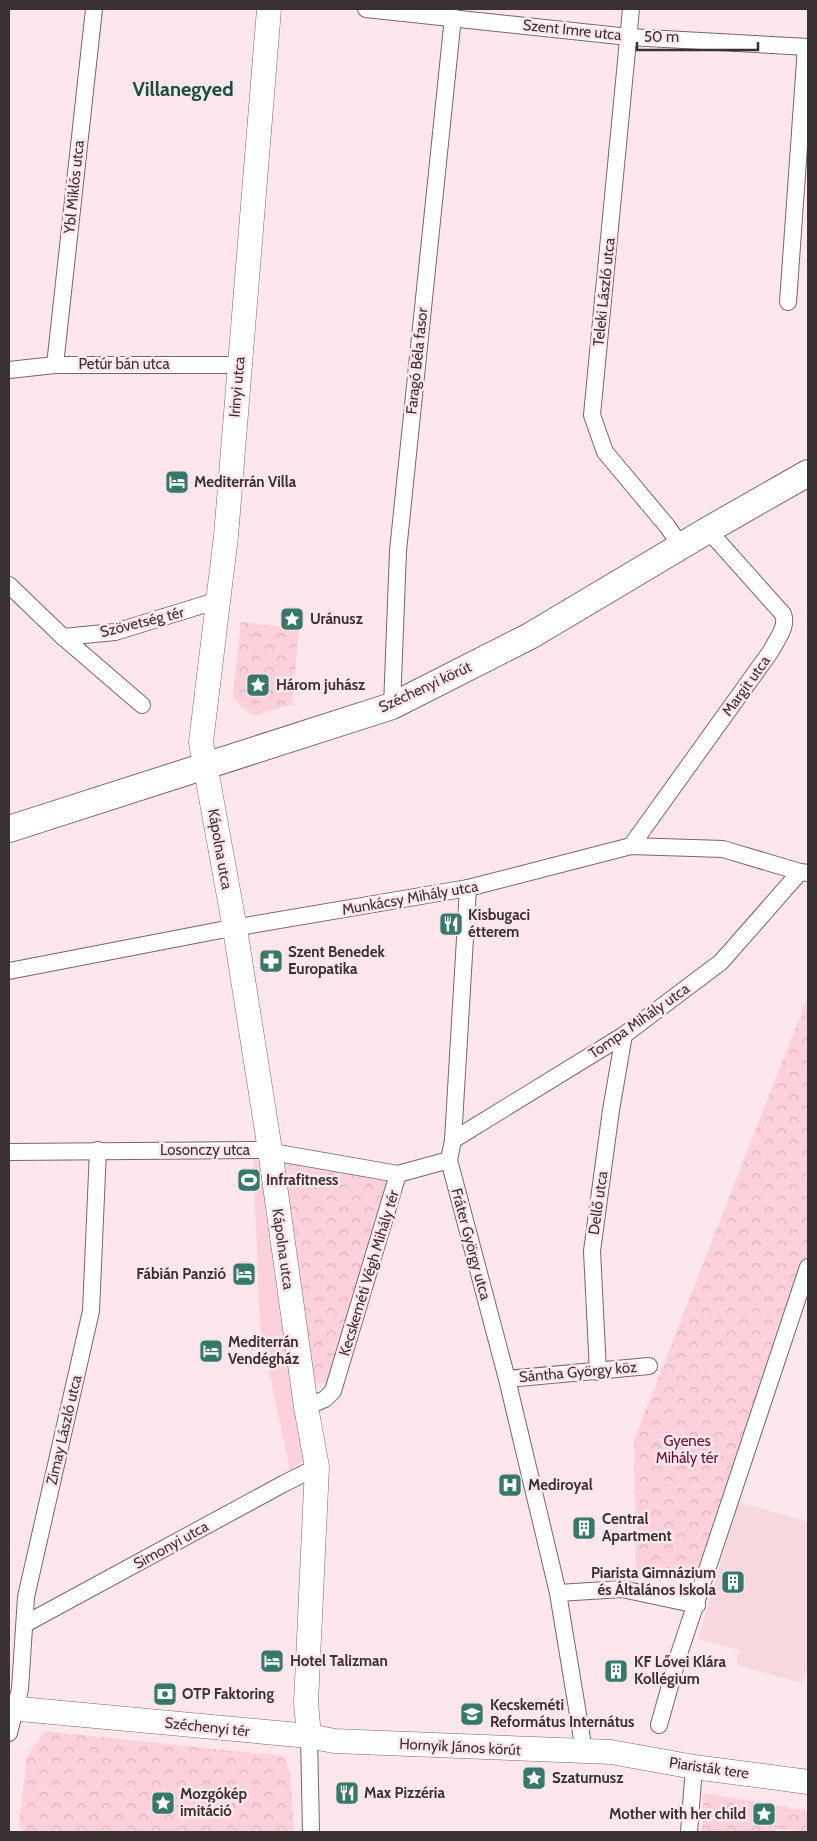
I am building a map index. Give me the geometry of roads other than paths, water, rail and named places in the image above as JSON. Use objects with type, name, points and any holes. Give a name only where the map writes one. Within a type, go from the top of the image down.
[{"type":"main road","name":"Széchenyi körút","points":[[9,829],[392,706],[530,636],[808,473]]},
{"type":"street","name":"Ybl Miklós utca","points":[[55,365],[94,9]]},
{"type":"street","name":"Irinyi utca","points":[[205,765],[201,742],[226,536],[269,9]]},
{"type":"street","name":"Szent Imre utca","points":[[366,9],[630,36],[807,47]]},
{"type":"street","name":"Teleki László utca","points":[[631,9],[630,36],[592,415],[605,452],[667,526],[681,546]]},
{"type":"street","name":"Faragó Béla fasor","points":[[392,706],[398,551],[453,17]]},
{"type":"street","points":[[788,302],[801,209],[807,47]]},
{"type":"street","name":"Petúr bán utca","points":[[9,370],[55,365],[239,365]]},
{"type":"street","name":"Margit utca","points":[[631,846],[771,650],[784,626],[785,619],[783,614],[708,530]]},
{"type":"street","points":[[9,585],[63,637],[142,705]]},
{"type":"street","name":"Szövetség tér","points":[[63,637],[115,632],[219,600]]},
{"type":"street","name":"Kápolna utca","points":[[205,765],[235,929],[270,1150],[306,1407],[317,1467],[306,1704],[309,1736]]},
{"type":"street","name":"Munkácsy Mihály utca","points":[[9,971],[468,888],[631,846],[723,848],[804,873]]},
{"type":"street","name":"Tompa Mihály utca","points":[[453,1140],[624,1035],[721,962],[804,873]]},
{"type":"street","name":"Fráter György utca","points":[[468,888],[453,1140],[449,1160],[507,1379],[558,1593]]},
{"type":"street","name":"Dellő utca","points":[[598,1372],[592,1251],[611,1110],[624,1035]]},
{"type":"street","name":"Zimay László utca","points":[[9,1733],[12,1708],[20,1689],[26,1596],[91,1311],[98,1150]]},
{"type":"street","name":"Losonczy utca","points":[[9,1152],[270,1150],[398,1174]]},
{"type":"street","name":"Kecskeméti Végh Mihály tér","points":[[306,1407],[326,1399],[333,1391],[398,1174],[449,1160]]},
{"type":"street","points":[[659,1725],[678,1658],[808,1267]]},
{"type":"street","name":"Sántha György köz","points":[[507,1379],[649,1366]]},
{"type":"street","name":"Simonyi utca","points":[[25,1624],[291,1479],[317,1467]]},
{"type":"street","points":[[584,1751],[558,1593],[622,1589],[697,1605]]},
{"type":"street","name":"Széchenyi tér","points":[[12,1708],[309,1736]]},
{"type":"street","points":[[309,1736],[311,1832]]},
{"type":"street","name":"Hornyik János körút","points":[[309,1736],[334,1741],[521,1750],[611,1752]]},
{"type":"street","name":"Piaristák tere","points":[[611,1752],[694,1767],[766,1775],[807,1782]]},
{"type":"street","points":[[688,1832],[694,1767]]},
{"type":"place","name":"Mediterrán Villa","points":[[177,482]]},
{"type":"place","name":"Uránusz","points":[[292,619]]},
{"type":"place","name":"Három juhász","points":[[258,685]]},
{"type":"place","name":"Kisbugaci étterem","points":[[451,924]]},
{"type":"place","name":"Szent Benedek Europatika","points":[[271,961]]},
{"type":"place","name":"Infrafitness","points":[[249,1180]]},
{"type":"place","name":"Fábián Panzió","points":[[244,1274]]},
{"type":"place","name":"Mediterrán Vendégház","points":[[211,1351]]},
{"type":"place","name":"Mediroyal","points":[[510,1485]]},
{"type":"place","name":"Central Apartment","points":[[584,1528]]},
{"type":"place","name":"Piarista Gimnázium és Általános Iskola","points":[[733,1582]]},
{"type":"place","name":"Hotel Talizman","points":[[272,1661]]},
{"type":"place","name":"KF Lővei Klára Kollégium","points":[[616,1671]]},
{"type":"place","name":"OTP Faktoring","points":[[165,1694]]},
{"type":"place","name":"Kecskeméti Református Internátus","points":[[472,1714]]},
{"type":"place","name":"Szaturnusz","points":[[534,1778]]},
{"type":"place","name":"Max Pizzéria","points":[[347,1793]]},
{"type":"place","name":"Mozgókép imitáció","points":[[163,1803]]},
{"type":"place","name":"Mother with her child","points":[[764,1814]]},
{"type":"district","name":"Villanegyed","points":[[183,89]]},
{"type":"park label","name":"Gyenes Mihály tér","points":[[687,1450]]}]
